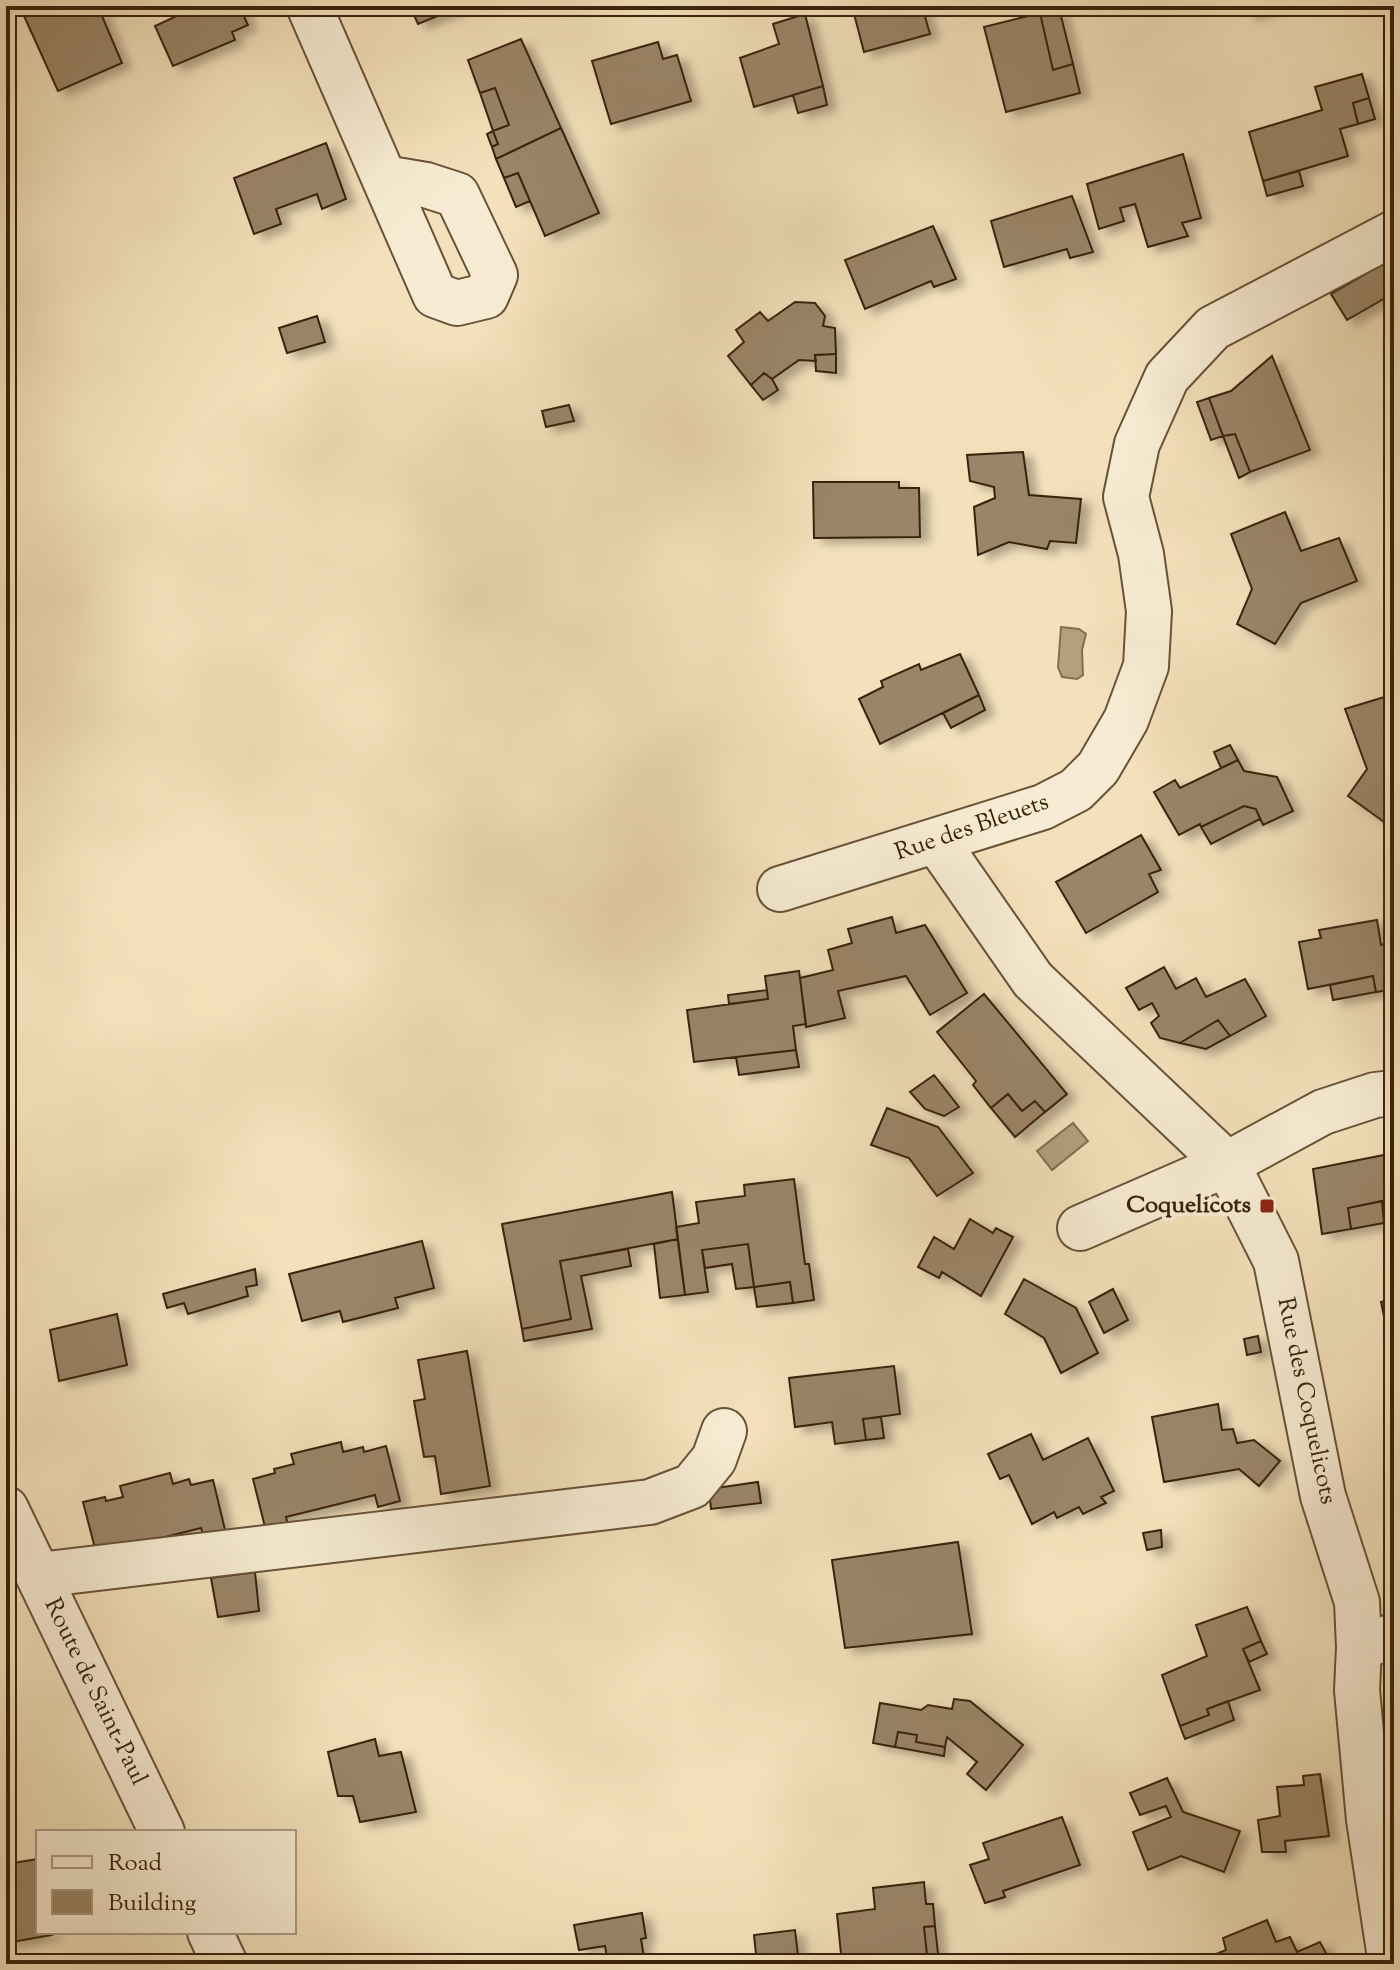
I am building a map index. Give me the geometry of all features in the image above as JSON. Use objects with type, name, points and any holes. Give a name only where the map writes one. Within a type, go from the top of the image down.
[{"type":"street","points":[[309,6],[384,178]]},
{"type":"street","name":"Rue des Bleuets","points":[[780,889],[1043,807],[1076,790],[1098,768],[1126,720],[1146,666],[1149,611],[1141,554],[1126,497],[1137,444],[1167,377],[1213,328],[1394,233]]},
{"type":"street","name":"Rue des Coquelicots","points":[[937,842],[1033,980],[1227,1164],[1276,1261],[1323,1496],[1357,1602],[1376,1641],[1357,1690],[1369,1820],[1391,1964]]},
{"type":"street","points":[[1080,1228],[1227,1164],[1323,1112],[1375,1095],[1394,1093]]},
{"type":"street","points":[[39,1575],[650,1502],[692,1486],[714,1459],[724,1431]]},
{"type":"street","name":"Route de Saint-Paul","points":[[6,1509],[161,1830]]},
{"type":"street","points":[[211,1934],[225,1964]]},
{"type":"shaded area","points":[[1061,627],[1079,629],[1086,634],[1082,650],[1083,675],[1077,679],[1062,677],[1058,667]]},
{"type":"shaded area","points":[[1073,1123],[1088,1141],[1052,1170],[1037,1151]]},
{"type":"building","points":[[46,6],[84,6],[88,15],[99,9],[122,63],[58,91],[24,16]]},
{"type":"building","points":[[191,6],[239,6],[248,25],[232,32],[235,40],[173,66],[155,26],[192,9]]},
{"type":"building","points":[[410,6],[462,6],[418,24]]},
{"type":"building","points":[[852,6],[922,6],[930,34],[864,52]]},
{"type":"building","points":[[1245,6],[1274,6],[1274,7],[1247,15]]},
{"type":"building","points":[[1059,8],[1073,64],[1053,70],[1040,13]]},
{"type":"building","points":[[1040,13],[1053,70],[1073,64],[1080,93],[1006,112],[984,27]]},
{"type":"building","points":[[805,14],[823,86],[754,107],[740,58],[779,44],[773,24]]},
{"type":"building","points":[[521,39],[561,128],[496,159],[492,147],[498,144],[493,131],[509,125],[495,88],[480,93],[468,60]]},
{"type":"building","points":[[658,42],[663,59],[677,55],[691,101],[611,124],[592,61]]},
{"type":"building","points":[[1362,74],[1369,98],[1353,103],[1358,124],[1340,129],[1348,156],[1263,181],[1249,132],[1322,110],[1315,87]]},
{"type":"building","points":[[823,86],[827,105],[798,113],[793,95]]},
{"type":"building","points":[[495,88],[509,125],[493,131],[480,93]]},
{"type":"building","points":[[1369,98],[1375,119],[1358,124],[1353,103]]},
{"type":"building","points":[[561,128],[599,213],[545,236],[518,173],[504,178],[496,159]]},
{"type":"building","points":[[493,131],[498,144],[492,147],[487,134]]},
{"type":"building","points":[[326,143],[346,199],[322,209],[317,194],[276,209],[281,224],[254,234],[234,178]]},
{"type":"building","points":[[1183,154],[1201,218],[1182,223],[1188,236],[1148,247],[1135,204],[1120,208],[1124,221],[1099,229],[1087,184]]},
{"type":"building","points":[[1299,171],[1303,186],[1267,196],[1263,181]]},
{"type":"building","points":[[518,173],[530,201],[516,207],[504,178]]},
{"type":"building","points":[[1072,196],[1093,252],[1070,258],[1067,249],[1004,267],[991,221]]},
{"type":"building","points":[[933,226],[956,279],[934,287],[931,281],[865,309],[845,260]]},
{"type":"building","points":[[1383,264],[1394,282],[1394,293],[1347,320],[1331,294]]},
{"type":"building","points":[[795,302],[815,303],[825,316],[823,326],[835,328],[836,354],[815,355],[816,361],[799,360],[772,379],[764,373],[751,385],[728,356],[744,342],[736,330],[760,312],[768,321]]},
{"type":"building","points":[[317,316],[325,342],[287,353],[279,328]]},
{"type":"building","points":[[836,354],[836,373],[816,371],[815,355]]},
{"type":"building","points":[[1272,356],[1310,450],[1250,472],[1235,434],[1223,436],[1209,398],[1231,391]]},
{"type":"building","points":[[764,373],[778,390],[763,400],[751,385]]},
{"type":"building","points":[[1209,398],[1223,436],[1211,440],[1197,402]]},
{"type":"building","points":[[569,405],[574,421],[546,427],[542,411]]},
{"type":"building","points":[[1235,434],[1250,472],[1239,478],[1223,436]]},
{"type":"building","points":[[1023,452],[1029,495],[1081,499],[1076,543],[1050,541],[1047,549],[1009,542],[978,555],[974,507],[995,498],[994,487],[970,481],[967,455]]},
{"type":"building","points":[[813,482],[899,482],[899,488],[919,488],[920,537],[814,538]]},
{"type":"building","points":[[1285,512],[1301,551],[1339,538],[1357,581],[1301,603],[1275,644],[1237,624],[1252,589],[1231,534]]},
{"type":"building","points":[[960,654],[979,695],[880,744],[859,699],[883,687],[881,681],[919,664],[921,670]]},
{"type":"building","points":[[979,695],[985,710],[951,728],[943,713]]},
{"type":"building","points":[[1391,695],[1394,704],[1394,810],[1384,822],[1348,796],[1367,769],[1345,709]]},
{"type":"building","points":[[1230,745],[1238,760],[1221,768],[1214,752]]},
{"type":"building","points":[[1238,760],[1244,771],[1277,777],[1293,811],[1263,825],[1256,809],[1244,806],[1179,835],[1154,792],[1175,780],[1180,788]]},
{"type":"building","points":[[1244,806],[1256,809],[1260,819],[1211,844],[1201,827]]},
{"type":"building","points":[[1141,835],[1161,870],[1149,874],[1158,892],[1086,933],[1056,882]]},
{"type":"building","points":[[892,917],[896,933],[925,925],[967,993],[930,1015],[906,976],[838,991],[845,1018],[806,1027],[800,978],[833,970],[828,950],[852,943],[848,929]]},
{"type":"building","points":[[1377,920],[1381,945],[1394,941],[1394,989],[1376,992],[1373,976],[1308,989],[1299,942],[1321,938],[1319,930]]},
{"type":"building","points":[[1164,967],[1176,989],[1196,978],[1206,997],[1245,979],[1266,1016],[1230,1036],[1218,1020],[1180,1043],[1160,1038],[1151,1023],[1159,1016],[1152,1003],[1139,1010],[1126,988]]},
{"type":"building","points":[[799,971],[806,1024],[793,1026],[796,1050],[694,1062],[687,1010],[768,999],[765,976]]},
{"type":"building","points":[[1373,976],[1376,992],[1333,1000],[1330,985]]},
{"type":"building","points":[[767,990],[768,999],[729,1004],[728,995]]},
{"type":"building","points":[[984,994],[1067,1094],[1045,1112],[1035,1101],[1022,1111],[1008,1094],[991,1108],[973,1085],[976,1081],[937,1032]]},
{"type":"building","points":[[1218,1020],[1230,1036],[1206,1049],[1180,1043]]},
{"type":"building","points":[[796,1050],[799,1067],[739,1075],[736,1057]]},
{"type":"building","points":[[934,1075],[959,1107],[944,1116],[925,1109],[910,1092]]},
{"type":"building","points":[[1008,1094],[1022,1111],[1035,1101],[1045,1112],[1015,1137],[991,1108]]},
{"type":"building","points":[[887,1108],[938,1127],[973,1173],[937,1196],[909,1158],[871,1145]]},
{"type":"building","points":[[1394,1153],[1394,1199],[1348,1208],[1351,1229],[1322,1234],[1313,1169]]},
{"type":"building","points":[[794,1179],[805,1264],[809,1264],[814,1300],[793,1303],[790,1282],[754,1287],[748,1244],[702,1250],[708,1292],[685,1295],[676,1227],[699,1223],[696,1202],[745,1196],[744,1185]]},
{"type":"building","points":[[672,1192],[678,1239],[560,1261],[571,1319],[522,1329],[502,1224]]},
{"type":"building","points":[[1382,1201],[1384,1223],[1351,1229],[1348,1208]]},
{"type":"building","points":[[970,1219],[993,1233],[996,1228],[1013,1237],[981,1296],[942,1272],[939,1278],[918,1267],[934,1237],[954,1249]]},
{"type":"building","points":[[678,1239],[685,1295],[660,1298],[654,1244]]},
{"type":"building","points":[[422,1241],[434,1288],[395,1298],[398,1308],[343,1322],[340,1311],[302,1321],[289,1274]]},
{"type":"building","points":[[748,1244],[754,1287],[736,1289],[732,1264],[705,1268],[702,1250]]},
{"type":"building","points":[[628,1249],[631,1266],[581,1276],[592,1329],[524,1341],[522,1329],[571,1319],[560,1261]]},
{"type":"building","points":[[255,1269],[257,1285],[246,1287],[248,1296],[188,1314],[184,1303],[167,1308],[163,1294]]},
{"type":"building","points":[[1024,1279],[1076,1308],[1098,1353],[1061,1373],[1044,1338],[1005,1314]]},
{"type":"building","points":[[790,1282],[793,1303],[757,1307],[754,1287]]},
{"type":"building","points":[[1113,1289],[1128,1320],[1104,1333],[1089,1302]]},
{"type":"building","points":[[1394,1299],[1394,1360],[1393,1360],[1381,1302]]},
{"type":"building","points":[[117,1314],[127,1365],[59,1381],[50,1330]]},
{"type":"building","points":[[1258,1336],[1261,1352],[1247,1355],[1244,1339]]},
{"type":"building","points":[[467,1351],[490,1486],[441,1494],[435,1456],[424,1457],[414,1401],[425,1399],[418,1360]]},
{"type":"building","points":[[894,1366],[900,1414],[863,1419],[866,1440],[835,1444],[832,1422],[795,1427],[789,1378]]},
{"type":"building","points":[[1218,1404],[1222,1430],[1233,1429],[1237,1443],[1254,1440],[1280,1461],[1259,1486],[1239,1469],[1164,1482],[1152,1417]]},
{"type":"building","points":[[881,1417],[884,1438],[866,1440],[863,1419]]},
{"type":"building","points":[[1031,1434],[1043,1460],[1088,1438],[1114,1491],[1101,1497],[1106,1503],[1083,1514],[1079,1507],[1057,1518],[1054,1512],[1032,1524],[1009,1475],[1000,1479],[988,1454]]},
{"type":"building","points":[[341,1442],[343,1452],[363,1447],[364,1452],[386,1446],[400,1501],[378,1507],[375,1495],[286,1517],[289,1530],[267,1535],[253,1479],[294,1464],[291,1454]]},
{"type":"building","points":[[170,1473],[173,1484],[189,1479],[191,1485],[213,1480],[226,1534],[205,1540],[201,1528],[118,1549],[98,1560],[83,1502],[123,1497],[120,1486]]},
{"type":"building","points":[[758,1482],[761,1503],[711,1509],[709,1489]]},
{"type":"building","points":[[1161,1530],[1162,1547],[1147,1550],[1143,1533]]},
{"type":"building","points":[[958,1542],[972,1634],[845,1648],[832,1560]]},
{"type":"building","points":[[255,1572],[259,1611],[218,1617],[211,1578]]},
{"type":"building","points":[[1247,1607],[1261,1641],[1243,1649],[1260,1690],[1207,1709],[1209,1715],[1180,1726],[1162,1675],[1207,1656],[1196,1625]]},
{"type":"building","points":[[1261,1641],[1267,1654],[1249,1662],[1243,1649]]},
{"type":"building","points":[[954,1699],[970,1701],[1023,1745],[986,1790],[967,1774],[977,1762],[947,1737],[945,1747],[916,1742],[917,1735],[898,1732],[895,1747],[873,1743],[880,1703],[921,1710],[928,1705],[952,1709]]},
{"type":"building","points":[[1228,1701],[1234,1720],[1185,1739],[1180,1726],[1209,1715],[1207,1709]]},
{"type":"building","points":[[898,1732],[917,1735],[916,1742],[945,1747],[944,1756],[895,1747]]},
{"type":"building","points":[[375,1739],[379,1756],[401,1752],[416,1812],[360,1822],[353,1796],[338,1796],[328,1752]]},
{"type":"building","points":[[1320,1774],[1329,1836],[1285,1841],[1286,1852],[1262,1852],[1258,1820],[1280,1816],[1277,1787],[1304,1785],[1303,1776]]},
{"type":"building","points":[[1167,1778],[1183,1812],[1240,1831],[1224,1872],[1181,1856],[1148,1870],[1133,1832],[1171,1817],[1166,1806],[1140,1815],[1130,1793]]},
{"type":"building","points":[[1062,1817],[1080,1865],[1003,1891],[1005,1897],[985,1903],[970,1865],[989,1859],[983,1843]]},
{"type":"building","points":[[36,1859],[36,1934],[52,1935],[6,1943],[6,1864]]},
{"type":"building","points":[[924,1882],[926,1904],[933,1904],[935,1926],[924,1927],[928,1964],[842,1964],[837,1914],[875,1909],[873,1888]]},
{"type":"building","points":[[642,1913],[646,1938],[641,1939],[645,1964],[608,1964],[605,1946],[579,1950],[574,1925]]},
{"type":"building","points":[[1267,1920],[1276,1942],[1290,1937],[1297,1952],[1320,1942],[1332,1964],[1200,1964],[1199,1961],[1226,1950],[1223,1938]]},
{"type":"building","points":[[935,1926],[939,1963],[928,1964],[924,1927]]},
{"type":"building","points":[[795,1930],[799,1964],[757,1964],[754,1935]]},
{"type":"place","name":"Coquelicots","points":[[1267,1206]]}]
